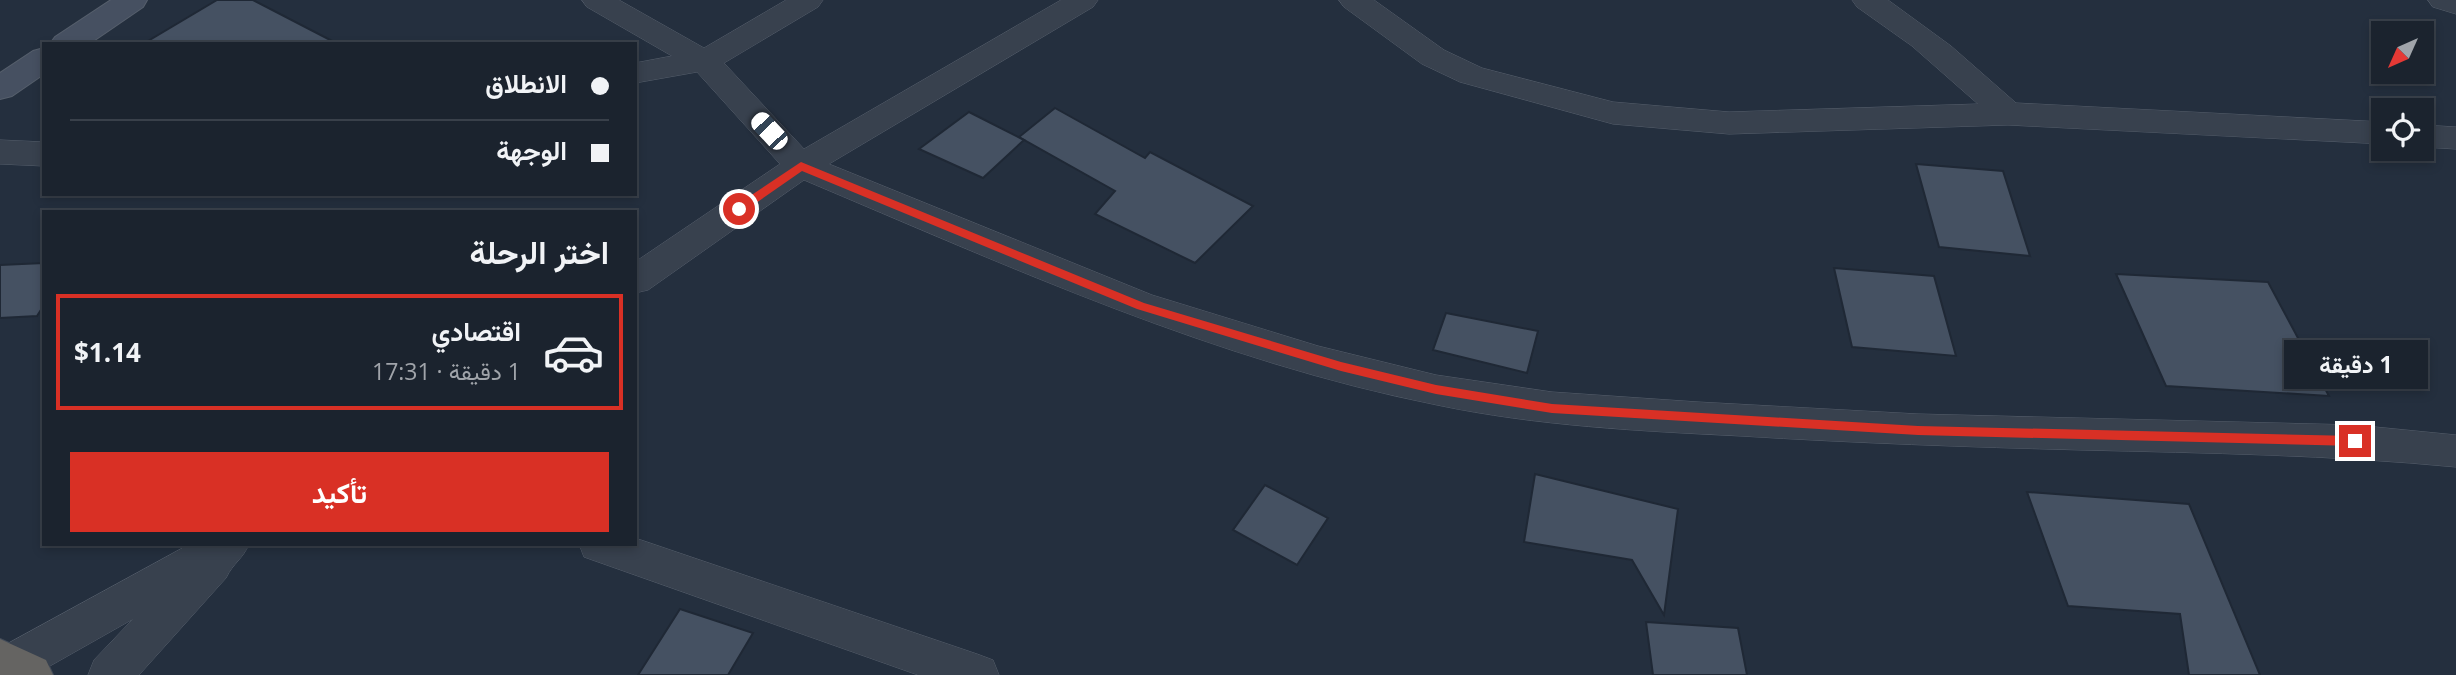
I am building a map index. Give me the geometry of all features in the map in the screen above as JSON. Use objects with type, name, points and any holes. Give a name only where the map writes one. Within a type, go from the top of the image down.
[{"type":"main road","points":[[69,42],[132,0]]},
{"type":"main road","points":[[0,88],[42,60]]},
{"type":"street","points":[[597,0],[704,61],[801,166],[1141,306],[1318,360],[1436,390],[1552,408],[1698,418],[1918,430],[2355,441],[2456,451]]},
{"type":"street","points":[[637,73],[704,61],[808,0]]},
{"type":"street","points":[[637,279],[801,166],[1083,0]]},
{"type":"street","points":[[1354,0],[1433,57],[1471,75],[1613,113],[1729,123],[2008,114],[2371,133]]},
{"type":"street","points":[[1867,0],[1895,18],[1973,80],[2008,114]]},
{"type":"street","points":[[2443,0],[2456,5]]},
{"type":"street","points":[[2434,137],[2456,138]]},
{"type":"street","points":[[0,152],[42,154]]},
{"type":"street","points":[[13,667],[226,546]]},
{"type":"street","points":[[110,675],[228,546]]},
{"type":"street","points":[[605,546],[977,675]]},
{"type":"building","points":[[217,0],[253,0],[334,42],[146,42]]},
{"type":"building","points":[[1055,108],[1145,158],[1150,152],[1253,206],[1195,263],[1095,214],[1115,191],[1019,137]]},
{"type":"building","points":[[969,112],[1024,140],[983,178],[919,149]]},
{"type":"building","points":[[1916,164],[2003,171],[2030,256],[1939,247]]},
{"type":"building","points":[[42,263],[42,308],[37,316],[0,318],[0,265]]},
{"type":"building","points":[[1834,268],[1934,276],[1956,356],[1852,347]]},
{"type":"building","points":[[2116,274],[2268,282],[2329,396],[2166,386]]},
{"type":"building","points":[[1446,313],[1538,331],[1527,373],[1433,350]]},
{"type":"building","points":[[1535,474],[1678,509],[1664,615],[1632,560],[1524,542]]},
{"type":"building","points":[[1265,485],[1328,518],[1297,565],[1233,530]]},
{"type":"building","points":[[2027,492],[2189,504],[2260,675],[2189,675],[2180,614],[2068,606]]},
{"type":"building","points":[[680,609],[753,633],[728,675],[638,675]]},
{"type":"building","points":[[1646,622],[1738,628],[1747,675],[1653,675]]},
{"type":"route","points":[[739,209],[801,166],[992,247],[1141,306],[1318,360],[1436,390],[1552,408],[1918,430],[2043,431],[2355,441]]}]
